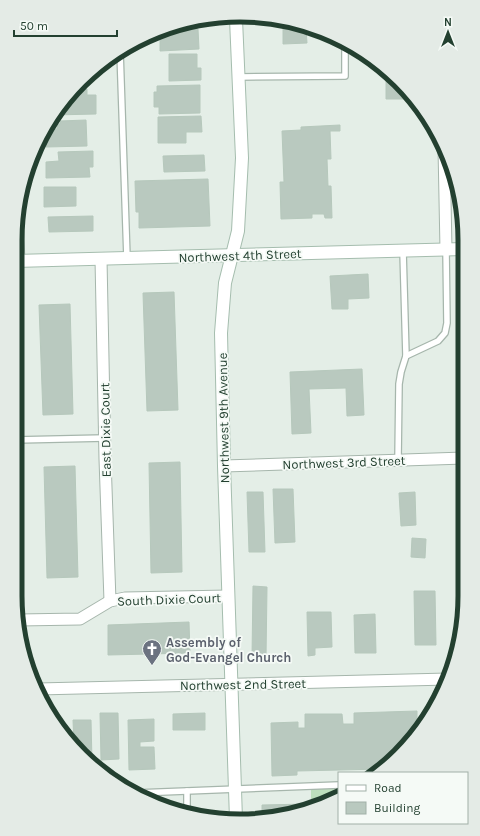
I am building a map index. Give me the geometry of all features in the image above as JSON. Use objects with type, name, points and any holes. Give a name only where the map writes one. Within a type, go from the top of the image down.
[{"type":"main road","name":"Northwest 9th Avenue","points":[[236,22],[242,158],[238,232],[225,283],[222,333],[224,466],[236,814]]},
{"type":"main road","name":"Northwest 4th Street","points":[[22,261],[458,249]]},
{"type":"street","points":[[444,166],[446,250]]},
{"type":"street","name":"East Dixie Court","points":[[102,260],[110,601]]},
{"type":"street","name":"Northwest 3rd Street","points":[[224,466],[458,458]]},
{"type":"street","name":"South Dixie Court","points":[[23,620],[80,618],[110,601],[125,598],[228,596]]},
{"type":"street","name":"Northwest 2nd Street","points":[[43,689],[441,679]]},
{"type":"lane","points":[[238,77],[345,76],[345,49]]},
{"type":"lane","points":[[120,58],[126,259]]},
{"type":"lane","points":[[406,356],[438,341],[445,333],[447,324],[446,250]]},
{"type":"lane","points":[[398,460],[400,384],[401,372],[406,356],[403,251]]},
{"type":"lane","points":[[22,440],[105,438]]},
{"type":"lane","points":[[146,793],[338,785]]},
{"type":"lane","points":[[187,791],[187,808]]},
{"type":"green space","points":[[338,785],[338,791],[311,802],[311,786]]},
{"type":"building","points":[[283,26],[306,33],[307,43],[283,44]]},
{"type":"building","points":[[184,29],[198,29],[199,49],[160,51],[160,38]]},
{"type":"building","points":[[169,54],[197,54],[197,68],[201,68],[201,80],[169,81]]},
{"type":"building","points":[[386,81],[389,81],[406,99],[386,99]]},
{"type":"building","points":[[200,85],[200,113],[159,114],[159,107],[154,107],[154,92],[157,92],[157,86]]},
{"type":"building","points":[[83,89],[87,89],[87,95],[96,95],[96,114],[62,115]]},
{"type":"building","points":[[201,116],[202,132],[186,132],[186,143],[158,143],[158,117]]},
{"type":"building","points":[[86,120],[87,146],[46,147],[46,140],[52,129],[57,129],[57,124],[60,124],[60,121]]},
{"type":"building","points":[[340,125],[340,131],[330,131],[331,159],[327,159],[328,186],[331,186],[332,218],[325,218],[324,214],[312,214],[312,218],[281,219],[280,182],[284,182],[282,131],[301,130],[301,127]]},
{"type":"building","points":[[93,151],[93,167],[89,167],[90,177],[46,178],[46,162],[59,161],[58,152]]},
{"type":"building","points":[[204,155],[205,171],[164,172],[163,156]]},
{"type":"building","points":[[208,179],[210,226],[139,228],[139,212],[136,212],[135,181]]},
{"type":"building","points":[[44,187],[76,187],[76,206],[44,207]]},
{"type":"building","points":[[93,216],[93,231],[49,232],[48,217]]},
{"type":"building","points":[[368,274],[369,298],[348,299],[348,309],[332,309],[330,276]]},
{"type":"building","points":[[174,292],[178,410],[147,411],[143,293]]},
{"type":"building","points":[[70,304],[73,414],[43,415],[39,305]]},
{"type":"building","points":[[362,369],[364,415],[347,416],[346,388],[309,389],[311,433],[292,434],[290,372]]},
{"type":"building","points":[[180,462],[182,572],[151,573],[149,463]]},
{"type":"building","points":[[75,466],[78,577],[47,578],[44,467]]},
{"type":"building","points":[[273,489],[293,489],[295,542],[275,543]]},
{"type":"building","points":[[247,492],[263,492],[265,552],[249,552]]},
{"type":"building","points":[[415,492],[416,525],[401,526],[399,493]]},
{"type":"building","points":[[412,538],[426,539],[425,558],[411,557]]},
{"type":"building","points":[[253,586],[267,587],[266,657],[252,657]]},
{"type":"building","points":[[414,591],[435,591],[436,645],[415,645]]},
{"type":"building","points":[[307,612],[331,612],[332,647],[315,648],[315,655],[308,656]]},
{"type":"building","points":[[375,614],[376,653],[355,653],[354,615]]},
{"type":"building","points":[[189,622],[190,653],[108,655],[108,625]]},
{"type":"building","points":[[417,711],[417,723],[404,740],[373,769],[297,771],[297,775],[272,776],[271,723],[298,722],[298,728],[305,728],[305,714],[342,714],[343,724],[354,724],[354,713]]},
{"type":"building","points":[[100,713],[118,713],[119,759],[101,760]]},
{"type":"building","points":[[205,713],[205,730],[173,730],[173,714]]},
{"type":"building","points":[[154,719],[154,741],[140,742],[140,747],[154,747],[155,769],[129,770],[128,720]]},
{"type":"building","points":[[73,720],[91,720],[92,756],[76,740],[74,737]]},
{"type":"building","points":[[304,804],[283,810],[262,813],[262,805]]},
{"type":"place","name":"Assembly of God-Evangel Church","points":[[152,666]]}]
